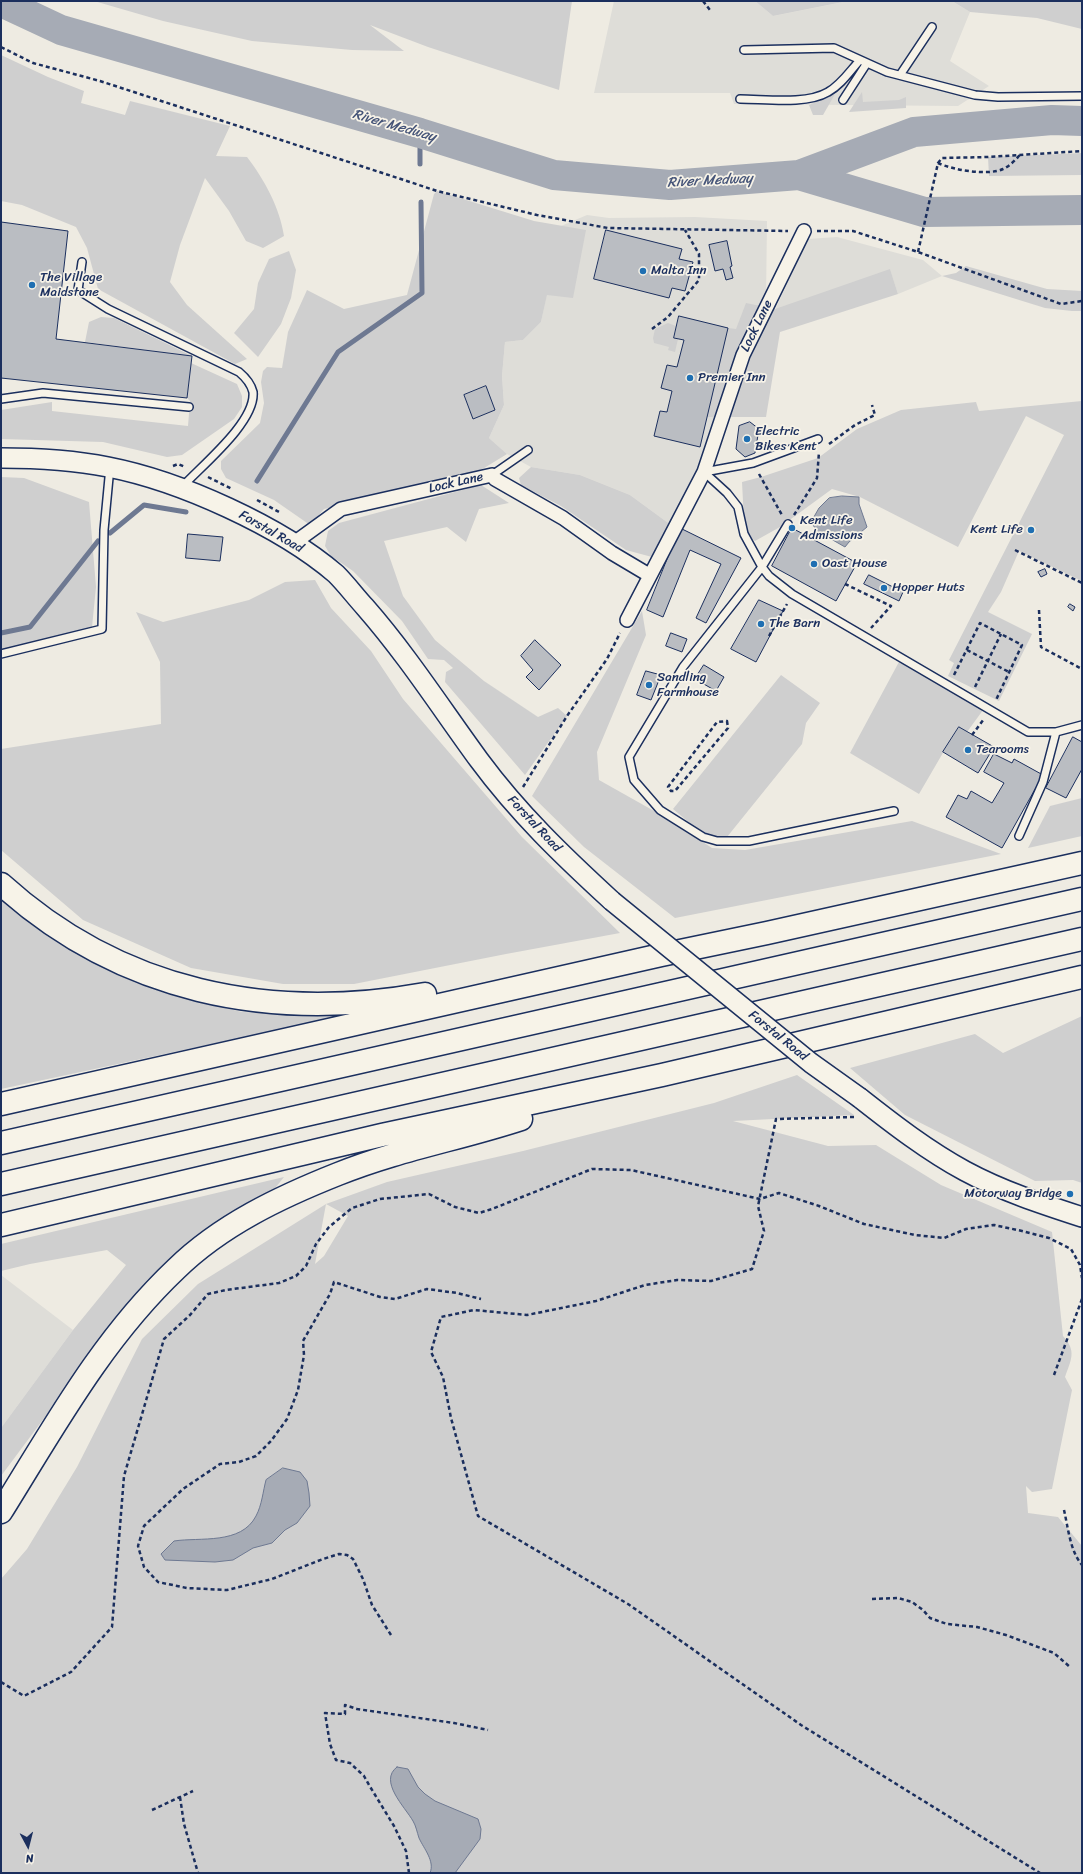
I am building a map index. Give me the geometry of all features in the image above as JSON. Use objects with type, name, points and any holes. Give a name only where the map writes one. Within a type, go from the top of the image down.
[{"type":"highway","points":[[1,1104],[660,955],[774,932],[1082,864]]},
{"type":"highway","points":[[1,884],[38,914],[68,935],[95,951],[122,964],[183,987],[258,1001],[324,1004],[402,998],[518,976],[660,955]]},
{"type":"highway","points":[[1,1144],[1082,899]]},
{"type":"highway","points":[[1,1184],[1082,939]]},
{"type":"highway","points":[[1,1226],[382,1135],[662,1075],[1082,977]]},
{"type":"highway","points":[[1,1512],[62,1412],[103,1352],[145,1301],[177,1268],[226,1231],[275,1201],[374,1161],[505,1125],[662,1075]]},
{"type":"street","name":"Lock Lane","points":[[627,620],[649,575],[704,472],[743,356],[804,231]]},
{"type":"street","name":"Forstal Road","points":[[1,458],[34,458],[82,462],[110,467],[181,488],[228,508],[294,543],[337,575],[378,622],[422,678],[478,758],[513,804],[535,828],[612,901],[811,1063],[928,1149],[966,1172],[1009,1192],[1082,1217]]},
{"type":"street","name":"Lock Lane","points":[[294,543],[341,509],[492,475],[495,479],[563,518],[612,553],[649,575]]},
{"type":"lane","points":[[900,75],[932,27]]},
{"type":"lane","points":[[744,50],[834,48],[887,72],[974,95],[998,97],[1082,96]]},
{"type":"lane","points":[[740,99],[808,99],[827,92],[844,79],[860,60]]},
{"type":"lane","points":[[843,100],[868,63]]},
{"type":"lane","points":[[82,262],[78,290],[108,308],[239,372],[250,384],[252,399],[250,410],[240,426],[222,447],[181,488]]},
{"type":"lane","points":[[1,399],[43,393],[189,407]]},
{"type":"lane","points":[[704,472],[753,463],[818,439]]},
{"type":"lane","points":[[492,475],[528,450]]},
{"type":"lane","points":[[1,654],[102,629],[104,530],[110,467]]},
{"type":"lane","points":[[704,472],[738,507],[744,534],[762,567],[770,576],[792,594],[950,684],[1028,732],[1056,732],[1082,725]]},
{"type":"lane","points":[[788,524],[762,567],[683,667],[629,757],[634,780],[660,810],[703,837],[717,841],[749,841],[894,811]]},
{"type":"lane","points":[[1019,836],[1044,782],[1056,732]]},
{"type":"path","points":[[703,1],[710,10]]},
{"type":"path","points":[[1,46],[33,63],[100,81],[437,191],[537,215],[608,228],[853,231],[918,252],[1060,304],[1082,301]]},
{"type":"path","points":[[918,252],[938,163],[942,158],[1082,151]]},
{"type":"path","points":[[938,163],[962,171],[994,172],[1003,169],[1020,155]]},
{"type":"path","points":[[652,329],[668,317],[699,280],[700,254],[685,230]]},
{"type":"path","points":[[761,477],[788,524],[817,478],[818,453],[855,425],[874,416],[872,405]]},
{"type":"path","points":[[1015,550],[1082,583]]},
{"type":"path","points":[[845,584],[891,606],[863,635]]},
{"type":"path","points":[[769,636],[792,594]]},
{"type":"path","points":[[1039,610],[1041,647],[1082,669]]},
{"type":"path","points":[[513,804],[567,716],[607,659],[627,620]]},
{"type":"path","points":[[950,684],[980,623],[1022,645],[991,709],[972,735]]},
{"type":"path","points":[[974,687],[1001,634]]},
{"type":"path","points":[[967,650],[1009,672]]},
{"type":"path","points":[[727,721],[728,728],[675,791],[670,791],[668,786],[717,722],[727,721]]},
{"type":"path","points":[[883,1116],[776,1120],[758,1206],[764,1231],[752,1269],[711,1281],[678,1280],[645,1285],[596,1301],[527,1315],[474,1310],[441,1317],[431,1352],[443,1377],[451,1418],[478,1516],[628,1604],[802,1725],[1040,1873]]},
{"type":"path","points":[[1,1682],[24,1696],[71,1672],[112,1627],[124,1476],[164,1339],[190,1315],[208,1294],[226,1290],[280,1283],[296,1276],[306,1266],[316,1244],[329,1227],[352,1208],[380,1199],[429,1194],[456,1206],[479,1213],[592,1169],[631,1170],[760,1199],[779,1193],[819,1206],[864,1224],[915,1235],[944,1238],[966,1229],[994,1225],[1022,1231],[1049,1238],[1071,1249],[1080,1266],[1082,1278]]},
{"type":"path","points":[[391,1635],[372,1605],[363,1579],[353,1559],[347,1555],[339,1554],[272,1579],[227,1590],[194,1588],[158,1582],[144,1567],[138,1546],[144,1526],[183,1489],[220,1464],[239,1462],[256,1456],[271,1441],[287,1419],[298,1390],[304,1355],[303,1341],[330,1294],[334,1282],[380,1297],[395,1299],[427,1289],[457,1293],[481,1299]]},
{"type":"path","points":[[1054,1375],[1082,1299]]},
{"type":"path","points":[[1064,1510],[1070,1537],[1082,1565]]},
{"type":"path","points":[[872,1599],[898,1598],[912,1602],[923,1610],[930,1618],[947,1624],[977,1627],[1006,1635],[1054,1653],[1070,1666]]},
{"type":"path","points":[[409,1873],[406,1851],[394,1826],[364,1776],[350,1763],[336,1760],[330,1744],[325,1713],[345,1714],[345,1705],[357,1709],[454,1723],[488,1730]]},
{"type":"path","points":[[152,1810],[193,1791]]},
{"type":"path","points":[[180,1797],[184,1824],[198,1873]]},
{"type":"shaded area","points":[[94,1],[572,1],[559,90],[428,47],[370,25],[404,51],[352,50],[252,41],[163,21]]},
{"type":"shaded area","points":[[614,1],[755,1],[773,16],[848,1],[952,1],[970,12],[950,61],[989,86],[958,106],[734,104],[730,93],[594,93]]},
{"type":"shaded area","points":[[755,1],[848,1],[773,16]]},
{"type":"shaded area","points":[[952,1],[1082,1],[1082,29],[1037,18],[970,12]]},
{"type":"shaded area","points":[[1,55],[48,77],[84,91],[81,103],[125,115],[130,101],[230,126],[216,156],[247,157],[265,184],[275,204],[284,236],[263,248],[246,241],[229,211],[205,178],[180,245],[170,282],[187,305],[247,359],[235,364],[98,289],[87,248],[76,227],[22,205],[1,201]]},
{"type":"shaded area","points":[[862,92],[863,102],[899,100],[906,97],[906,108],[849,112]]},
{"type":"shaded area","points":[[835,94],[823,115],[813,115],[809,105]]},
{"type":"shaded area","points":[[1082,153],[1082,175],[989,176],[988,157]]},
{"type":"shaded area","points":[[437,191],[534,221],[586,230],[573,298],[547,295],[541,322],[523,340],[505,342],[502,376],[504,405],[489,438],[507,454],[476,473],[324,509],[310,525],[274,500],[226,478],[221,469],[221,461],[260,423],[264,403],[261,382],[263,371],[267,367],[282,368],[288,332],[307,290],[344,309],[407,295],[434,194]],"holes":[[[486,386],[495,410],[473,419],[464,395]]]},
{"type":"shaded area","points":[[587,215],[609,218],[695,217],[767,221],[766,299],[704,455],[671,525],[630,495],[580,475],[531,467],[507,454],[489,438],[504,405],[502,376],[505,342],[523,340],[541,322],[561,226]]},
{"type":"shaded area","points":[[837,237],[923,260],[942,276],[898,294],[890,270],[775,310],[808,239]]},
{"type":"shaded area","points":[[289,251],[296,270],[291,298],[281,324],[258,357],[234,333],[254,309],[258,283],[269,259]]},
{"type":"shaded area","points":[[966,266],[1047,289],[1082,291],[1082,311],[1045,308],[942,276],[956,273]]},
{"type":"shaded area","points":[[890,269],[898,294],[780,332],[766,417],[707,417],[728,328],[736,329],[746,303],[775,309]]},
{"type":"shaded area","points":[[101,317],[114,318],[192,356],[85,342],[89,322]]},
{"type":"shaded area","points":[[668,323],[676,326],[674,338],[678,339],[675,352],[668,350],[669,347],[654,343],[653,338],[655,329]]},
{"type":"shaded area","points":[[191,363],[237,384],[242,396],[242,407],[234,419],[182,455],[167,457],[103,442],[1,439],[1,410],[52,402],[52,411],[188,426],[190,401],[187,398]]},
{"type":"shaded area","points":[[1082,401],[1082,581],[1019,551],[1001,592],[988,612],[1032,634],[999,701],[948,676],[954,663],[949,660],[1064,435],[1026,416],[958,547],[860,497],[832,489],[780,527],[755,541],[747,535],[744,521],[742,482],[818,458],[857,429],[901,410],[976,402],[979,411]]},
{"type":"shaded area","points":[[531,467],[580,475],[630,495],[671,525],[664,542],[652,557],[626,550],[561,506],[521,485],[519,478]]},
{"type":"shaded area","points":[[1,477],[24,478],[89,502],[96,587],[92,627],[1,650]]},
{"type":"shaded area","points":[[481,485],[509,503],[479,509],[466,542],[447,527],[384,541],[403,596],[435,640],[484,681],[538,717],[558,708],[567,716],[525,775],[445,682],[446,672],[453,668],[444,660],[428,659],[402,621],[353,571],[331,556],[325,546],[328,531],[339,523]]},
{"type":"shaded area","points":[[842,496],[859,497],[859,504],[867,527],[845,547],[817,531],[811,522],[819,508],[829,498]]},
{"type":"shaded area","points":[[315,580],[331,608],[371,651],[403,699],[522,837],[620,933],[354,984],[283,984],[191,968],[83,920],[1,850],[1,749],[161,724],[160,662],[136,612],[163,622],[249,600],[285,582]]},
{"type":"shaded area","points":[[642,611],[646,635],[597,752],[599,780],[663,816],[712,848],[745,850],[912,821],[1001,854],[675,918],[584,847],[532,796]]},
{"type":"shaded area","points":[[900,660],[986,706],[967,732],[958,727],[919,794],[850,753]]},
{"type":"shaded area","points":[[781,675],[820,703],[806,723],[802,744],[727,837],[704,835],[673,809]]},
{"type":"shaded area","points":[[1082,798],[1082,836],[1028,848],[1050,806]]},
{"type":"shaded area","points":[[1,896],[55,939],[95,963],[136,983],[175,996],[242,1012],[347,1015],[1,1089]]},
{"type":"shaded area","points":[[1082,1016],[1082,1183],[1073,1180],[1035,1181],[905,1115],[850,1068],[975,1034],[1003,1053]]},
{"type":"shaded area","points":[[797,1075],[854,1115],[733,1121],[828,1146],[876,1145],[941,1185],[1052,1232],[1063,1336],[1070,1346],[1072,1356],[1065,1377],[1072,1390],[1052,1489],[1032,1492],[1026,1486],[1028,1513],[1058,1517],[1082,1546],[1082,1873],[1,1873],[1,1579],[27,1549],[77,1467],[142,1339],[198,1284],[326,1204],[387,1182],[523,1151],[714,1103]],"holes":[[[326,1204],[348,1216],[324,1256],[315,1264]]]},
{"type":"shaded area","points":[[284,1177],[276,1187],[147,1280],[1,1476],[1,1428],[73,1330],[126,1265],[107,1250],[30,1264],[1,1271],[1,1244]]},
{"type":"shaded area","points":[[1,1275],[73,1330],[1,1428]]},
{"type":"shaded area","points":[[283,1468],[300,1472],[307,1481],[310,1506],[297,1523],[285,1530],[272,1543],[253,1548],[233,1560],[215,1562],[165,1560],[161,1554],[174,1541],[219,1538],[241,1532],[249,1525],[258,1512],[266,1480]]},
{"type":"shaded area","points":[[397,1767],[408,1769],[418,1787],[435,1801],[478,1819],[481,1829],[480,1839],[455,1873],[430,1873],[430,1860],[419,1838],[414,1823],[399,1801],[392,1787],[390,1779],[392,1773]]},
{"type":"building","name":"The Village Maidstone","points":[[1,222],[68,231],[56,339],[192,356],[187,398],[1,378]]},
{"type":"building","name":"Malta Inn","points":[[606,230],[682,249],[679,259],[693,262],[685,291],[672,288],[669,298],[594,279]]},
{"type":"building","points":[[727,241],[732,266],[730,267],[733,278],[726,280],[723,269],[715,271],[709,245]]},
{"type":"building","name":"Premier Inn","points":[[679,316],[728,328],[700,447],[654,436],[660,411],[667,412],[672,391],[661,388],[667,365],[677,367],[684,340],[674,338]]},
{"type":"building","points":[[486,386],[495,410],[473,419],[464,395]]},
{"type":"building","name":"Electric Bikes Kent","points":[[750,422],[759,429],[755,453],[745,457],[736,449],[739,426]]},
{"type":"building","points":[[680,528],[741,558],[706,623],[696,618],[721,564],[690,550],[663,617],[647,610]]},
{"type":"building","name":"Oast House","points":[[792,528],[857,563],[836,601],[772,566]]},
{"type":"building","points":[[188,534],[223,537],[220,561],[186,558]]},
{"type":"building","points":[[1045,569],[1047,574],[1041,577],[1038,572]]},
{"type":"building","name":"Hopper Huts","points":[[869,575],[903,592],[899,601],[864,584]]},
{"type":"building","name":"The Barn","points":[[759,600],[783,611],[756,662],[731,649]]},
{"type":"building","points":[[1070,604],[1075,607],[1073,611],[1068,607]]},
{"type":"building","points":[[671,633],[687,639],[682,652],[666,646]]},
{"type":"building","points":[[535,640],[561,665],[539,690],[526,677],[533,670],[521,656]]},
{"type":"building","points":[[704,665],[724,677],[716,691],[695,679]]},
{"type":"building","name":"Sandling Farmhouse","points":[[646,671],[661,675],[651,700],[637,695]]},
{"type":"building","name":"Tearooms","points":[[959,727],[994,747],[978,773],[943,752]]},
{"type":"building","points":[[1073,737],[1082,742],[1082,769],[1066,798],[1046,788]]},
{"type":"building","points":[[994,754],[1012,763],[1014,759],[1043,775],[1002,848],[946,817],[958,795],[967,799],[971,791],[992,803],[1004,783],[984,772]]},
{"type":"waterway","name":"River Medway","points":[[1,2],[61,30],[420,133],[554,175],[670,185],[799,175],[914,132],[1052,120],[1082,121]]},
{"type":"waterway","points":[[420,133],[420,164]]},
{"type":"waterway","name":"River Medway","points":[[799,175],[924,212],[1082,210]]},
{"type":"waterway","points":[[257,481],[338,352],[422,293],[421,202]]},
{"type":"waterway","points":[[110,533],[144,505],[186,512]]},
{"type":"waterway","points":[[1,633],[30,627],[98,541]]},
{"type":"place","name":"Malta Inn","points":[[643,271]]},
{"type":"place","name":"The Village Maidstone","points":[[32,285]]},
{"type":"place","name":"Premier Inn","points":[[690,378]]},
{"type":"place","name":"Electric Bikes Kent","points":[[747,439]]},
{"type":"place","name":"Kent Life Admissions","points":[[792,528]]},
{"type":"place","name":"Kent Life","points":[[1031,530]]},
{"type":"place","name":"Oast House","points":[[814,564]]},
{"type":"place","name":"Hopper Huts","points":[[884,588]]},
{"type":"place","name":"The Barn","points":[[761,624]]},
{"type":"place","name":"Sandling Farmhouse","points":[[649,685]]},
{"type":"place","name":"Tearooms","points":[[968,750]]},
{"type":"place","name":"Motorway Bridge","points":[[1070,1194]]}]
